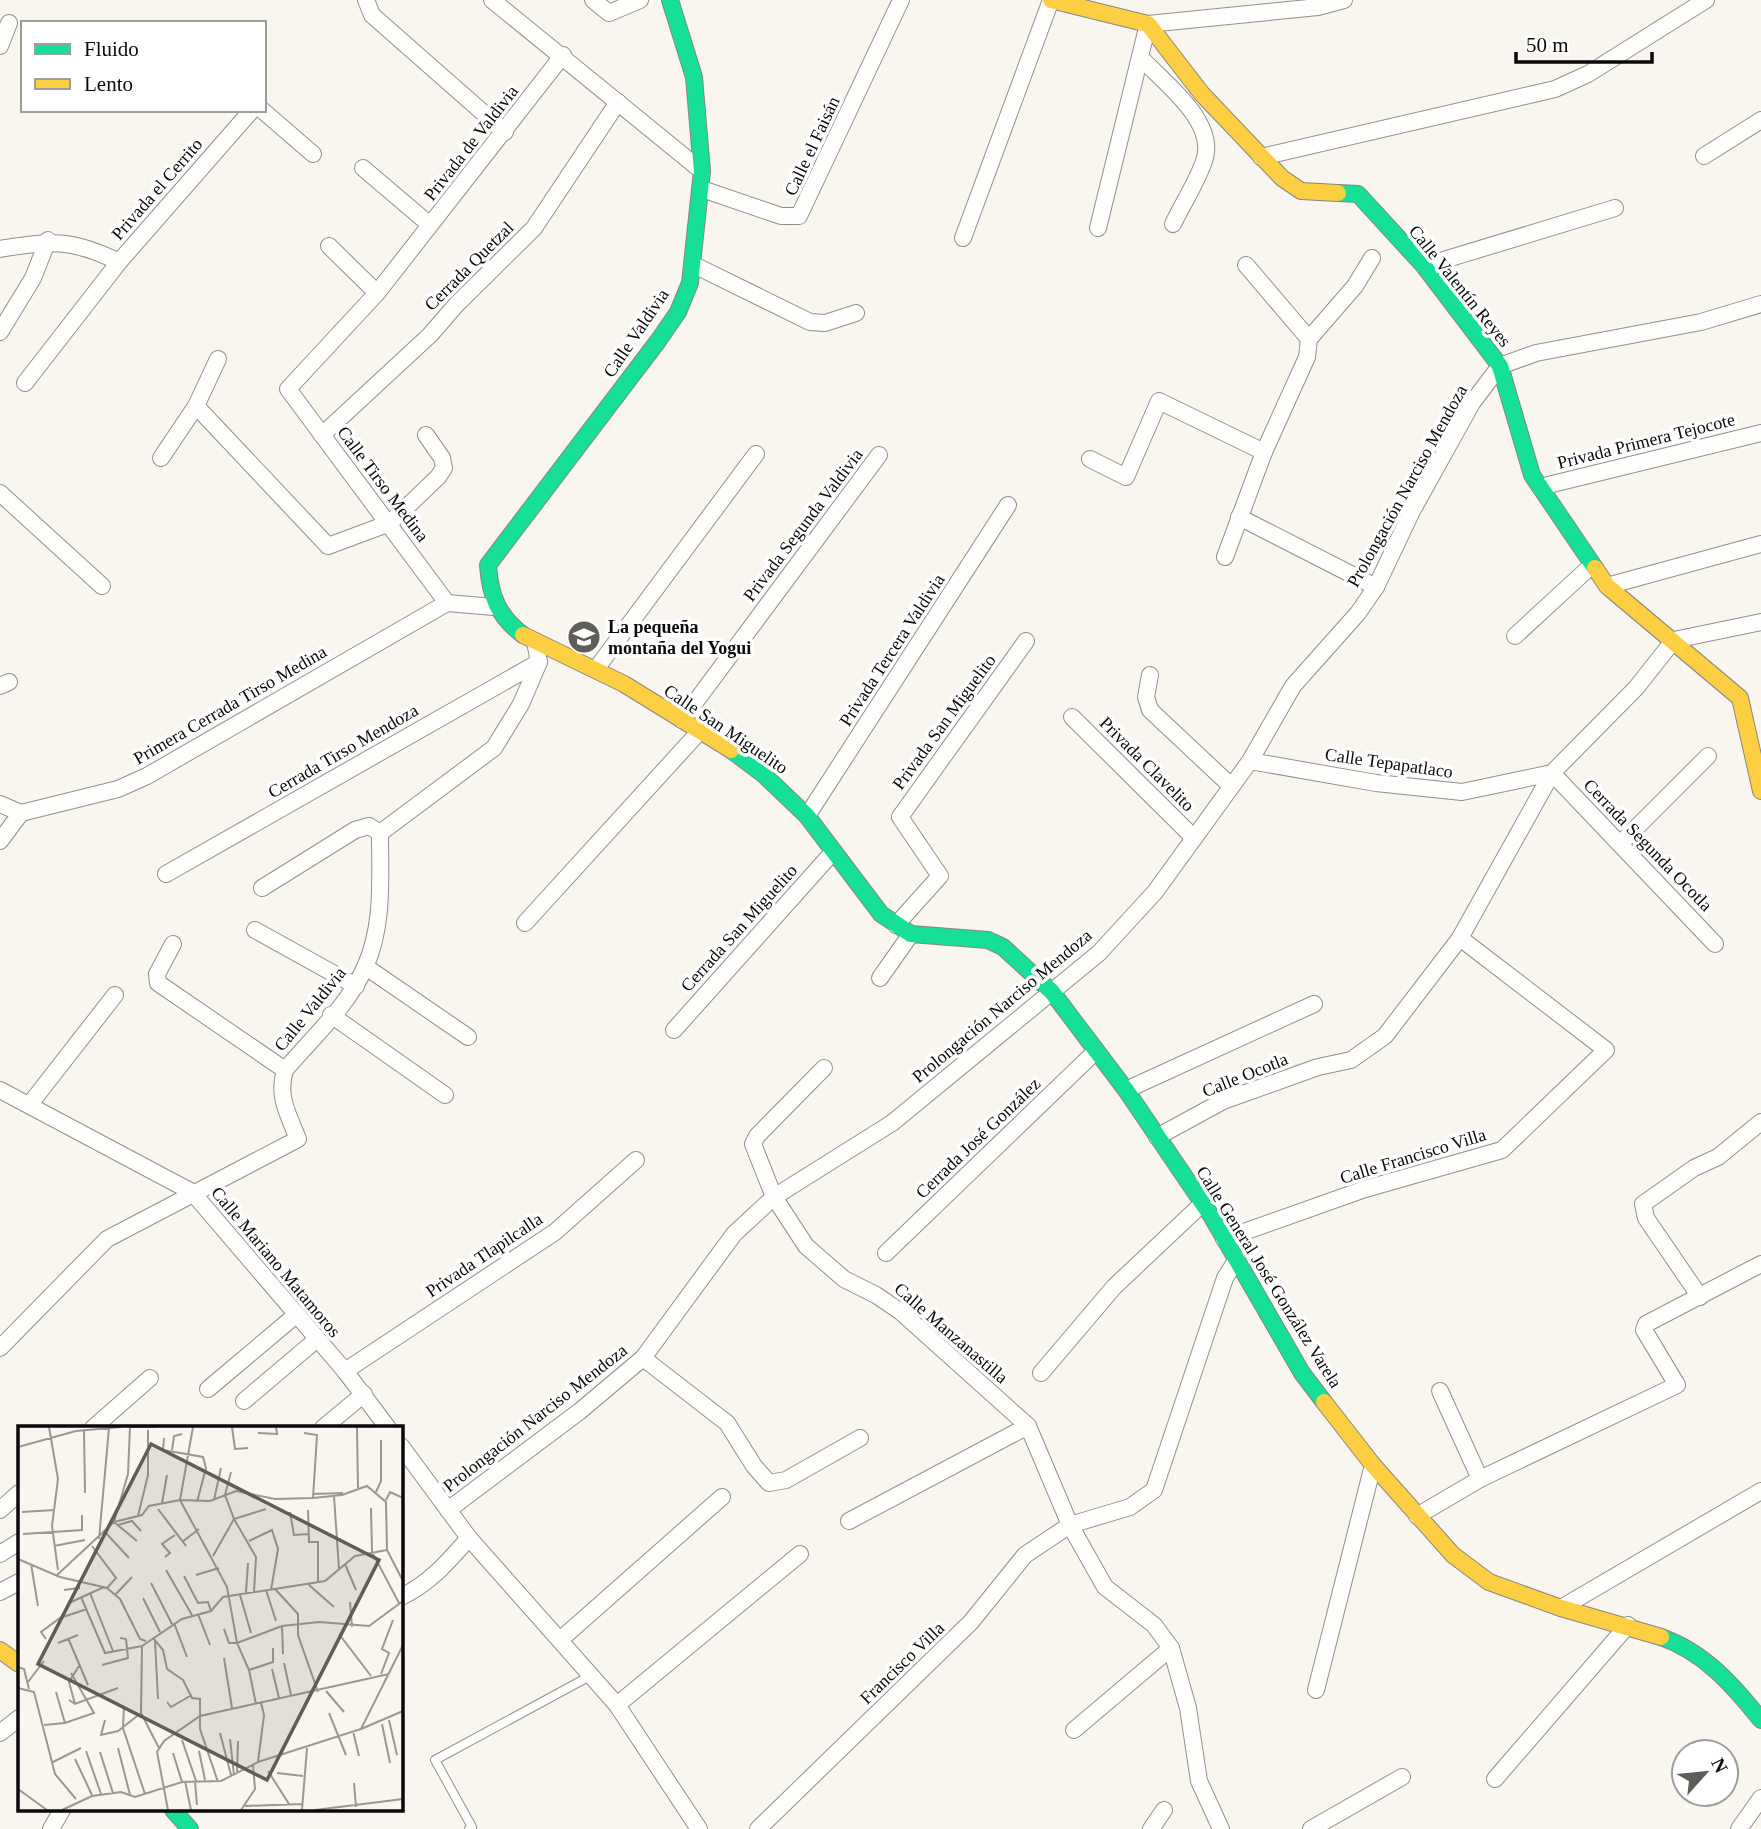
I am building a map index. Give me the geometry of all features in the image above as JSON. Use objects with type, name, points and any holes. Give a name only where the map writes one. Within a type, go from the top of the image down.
[{"type":"street","points":[[366,0],[372,15],[505,132]]},
{"type":"street","points":[[492,0],[563,55],[702,171]]},
{"type":"street","points":[[593,0],[609,13],[640,0]]},
{"type":"street","name":"Calle Valdivia","points":[[494,607],[488,586],[488,565],[664,331],[682,302],[694,265],[702,171],[694,77],[670,0]]},
{"type":"street","name":"Calle el Faisán","points":[[702,189],[781,216],[799,216],[901,0]]},
{"type":"street","points":[[964,238],[1051,0],[1148,24],[1277,6],[1318,7],[1344,0]]},
{"type":"street","points":[[1261,157],[1555,89],[1588,74],[1706,0]]},
{"type":"street","points":[[0,47],[11,23]]},
{"type":"street","points":[[1098,228],[1148,24]]},
{"type":"street","name":"Calle Valentín Reyes","points":[[1148,24],[1202,94],[1282,178],[1301,191],[1358,194],[1424,266],[1500,366],[1532,475],[1591,566],[1607,586],[1740,698],[1761,791]]},
{"type":"street","name":"Privada de Valdivia","points":[[288,389],[377,292],[563,55]]},
{"type":"street","points":[[1140,57],[1200,120],[1207,136],[1205,159],[1173,224]]},
{"type":"street","name":"Cerrada Quetzal","points":[[322,435],[430,335],[456,305],[534,228],[618,103]]},
{"type":"street","name":"Privada el Cerrito","points":[[25,383],[119,262],[250,112]]},
{"type":"street","points":[[264,112],[313,154]]},
{"type":"street","points":[[1704,156],[1761,120]]},
{"type":"street","points":[[362,168],[430,225]]},
{"type":"street","points":[[1424,266],[1615,208]]},
{"type":"street","points":[[0,332],[33,278],[48,240]]},
{"type":"street","points":[[0,249],[48,240],[95,250],[119,262]]},
{"type":"street","points":[[329,246],[377,292]]},
{"type":"street","points":[[1225,557],[1264,452],[1307,357],[1308,339],[1355,286],[1372,258]]},
{"type":"street","points":[[694,265],[810,322],[825,323],[856,313]]},
{"type":"street","points":[[1246,265],[1308,339]]},
{"type":"street","points":[[1500,366],[1536,353],[1701,322],[1761,304]]},
{"type":"street","points":[[161,458],[196,406],[218,359]]},
{"type":"street","name":"Prolongación Narciso Mendoza","points":[[447,1510],[580,1411],[643,1358],[734,1234],[775,1197],[892,1122],[1099,953],[1155,892],[1250,761],[1293,686],[1358,613],[1376,587],[1412,511],[1472,403],[1500,366]]},
{"type":"street","name":"Calle Tirso Medina","points":[[288,389],[447,603]]},
{"type":"street","points":[[1090,459],[1126,477],[1159,401],[1264,452]]},
{"type":"street","points":[[196,406],[328,546],[390,523],[444,468],[442,458],[426,435]]},
{"type":"street","name":"Privada Primera Tejocote","points":[[1540,487],[1761,433]]},
{"type":"street","points":[[596,669],[756,454]]},
{"type":"street","name":"Privada Segunda Valdivia","points":[[682,720],[879,455]]},
{"type":"street","points":[[0,494],[102,586]]},
{"type":"street","name":"Privada Tercera Valdivia","points":[[807,816],[1008,505]]},
{"type":"street","points":[[1239,517],[1376,587]]},
{"type":"street","points":[[1607,586],[1761,544]]},
{"type":"street","points":[[1516,636],[1591,566]]},
{"type":"street","points":[[447,603],[494,607]]},
{"type":"street","name":"Primera Cerrada Tirso Medina","points":[[21,813],[118,789],[147,776],[447,603]]},
{"type":"street","name":"Calle San Miguelito","points":[[494,607],[513,627],[535,642],[596,669],[682,720],[780,789],[807,816],[881,914],[896,925],[911,934],[988,940],[1019,959],[1052,992]]},
{"type":"street","points":[[1460,938],[1552,773],[1636,688],[1674,640],[1761,622]]},
{"type":"street","name":"Privada San Miguelito","points":[[896,925],[940,876],[900,817],[1027,641]]},
{"type":"street","points":[[262,888],[355,830],[369,826],[380,833],[494,748],[521,704],[539,662],[535,642]]},
{"type":"street","name":"Cerrada Tirso Mendoza","points":[[166,874],[539,662]]},
{"type":"street","points":[[1150,675],[1146,697],[1150,710],[1231,786]]},
{"type":"street","name":"Privada Clavelito","points":[[1072,717],[1194,838]]},
{"type":"street","points":[[526,923],[700,731]]},
{"type":"street","points":[[1621,844],[1708,756]]},
{"type":"street","name":"Calle Tepapatlaco","points":[[1250,761],[1376,783],[1462,792],[1552,773]]},
{"type":"street","name":"Cerrada Segunda Ocotla","points":[[1552,773],[1715,944]]},
{"type":"street","points":[[0,804],[21,813],[0,841]]},
{"type":"street","name":"Calle Valdivia","points":[[0,1348],[107,1240],[192,1192],[298,1139],[281,1100],[281,1083],[285,1070],[356,986],[366,967],[379,905],[380,833]]},
{"type":"street","name":"Cerrada San Miguelito","points":[[674,1030],[833,852]]},
{"type":"street","points":[[255,930],[356,986]]},
{"type":"street","points":[[880,978],[911,934]]},
{"type":"street","name":"Calle Ocotla","points":[[1157,1137],[1223,1101],[1318,1067],[1351,1060],[1385,1036],[1460,938]]},
{"type":"street","name":"Calle Francisco Villa","points":[[1224,1239],[1365,1189],[1502,1150],[1606,1050],[1460,938]]},
{"type":"street","points":[[173,944],[157,974],[158,983],[285,1070]]},
{"type":"street","points":[[366,967],[468,1037]]},
{"type":"street","name":"Calle General José González Varela","points":[[1052,992],[1126,1090],[1202,1204],[1237,1259],[1302,1373],[1373,1465],[1453,1555],[1489,1582],[1561,1608],[1628,1625],[1675,1642],[1710,1664],[1739,1692],[1761,1720]]},
{"type":"street","points":[[30,1104],[115,995]]},
{"type":"street","points":[[1126,1090],[1314,1004]]},
{"type":"street","points":[[331,1015],[445,1096]]},
{"type":"street","name":"Cerrada José González","points":[[886,1253],[1096,1051]]},
{"type":"street","name":"Calle Manzanastilla","points":[[824,1068],[757,1136],[753,1144],[775,1197],[806,1246],[844,1279],[877,1294],[901,1312],[1028,1426],[1070,1525],[1105,1587],[1154,1625],[1171,1648]]},
{"type":"street","name":"Calle Mariano Matamoros","points":[[0,1090],[192,1192],[345,1371],[387,1426]]},
{"type":"street","points":[[1700,1297],[1646,1218],[1643,1204],[1673,1182],[1718,1157],[1761,1122]]},
{"type":"street","name":"Privada Tlapilcalla","points":[[345,1371],[555,1232],[636,1160]]},
{"type":"street","points":[[1041,1373],[1114,1287],[1202,1204]]},
{"type":"street","points":[[1070,1525],[1130,1507],[1154,1490],[1225,1278],[1237,1259]]},
{"type":"street","points":[[1417,1516],[1480,1479],[1677,1385],[1644,1330],[1652,1319],[1761,1264]]},
{"type":"street","points":[[208,1389],[296,1315]]},
{"type":"street","points":[[244,1401],[316,1340]]},
{"type":"street","points":[[643,1358],[727,1423],[754,1466],[769,1483],[786,1480],[860,1438]]},
{"type":"street","points":[[95,1426],[150,1378]]},
{"type":"street","points":[[1440,1391],[1480,1479]]},
{"type":"street","points":[[325,1426],[363,1394]]},
{"type":"street","points":[[849,1521],[1028,1426]]},
{"type":"street","points":[[402,1447],[469,1538],[617,1705],[699,1829]]},
{"type":"street","points":[[1316,1690],[1373,1465]]},
{"type":"street","points":[[1561,1608],[1761,1491]]},
{"type":"street","points":[[0,1510],[18,1494]]},
{"type":"street","points":[[560,1640],[722,1497]]},
{"type":"street","name":"Francisco Villa","points":[[758,1829],[971,1622],[1025,1555],[1070,1525]]},
{"type":"street","points":[[402,1596],[424,1585],[442,1570],[469,1538]]},
{"type":"street","points":[[0,1554],[18,1543]]},
{"type":"street","points":[[617,1705],[800,1554]]},
{"type":"street","points":[[0,1592],[18,1583]]},
{"type":"street","points":[[1495,1779],[1628,1625]]},
{"type":"street","points":[[1074,1730],[1171,1648],[1188,1708],[1199,1780],[1222,1829]]},
{"type":"street","points":[[0,1650],[18,1663]]},
{"type":"street","points":[[0,1733],[18,1719]]},
{"type":"street","points":[[1311,1829],[1402,1777]]},
{"type":"street","points":[[1739,1829],[1761,1798]]},
{"type":"street","points":[[1151,1829],[1164,1810]]},
{"type":"street","points":[[51,1829],[61,1812]]},
{"type":"street","points":[[175,1812],[190,1829]]},
{"type":"lane","points":[[469,1829],[472,1827],[435,1760],[590,1676]]},
{"type":"traffic: fast","points":[[523,635],[501,613],[493,596],[488,565],[658,341],[678,312],[690,283],[702,171],[694,77],[670,0]]},
{"type":"traffic: fast","points":[[1338,193],[1358,194],[1424,266],[1500,366],[1532,475],[1595,568]]},
{"type":"traffic: fast","points":[[731,750],[763,774],[807,816],[881,914],[911,934],[988,940],[1003,947],[1052,992],[1126,1090],[1212,1217],[1302,1373],[1324,1402]]},
{"type":"traffic: fast","points":[[1661,1637],[1691,1651],[1717,1671],[1761,1720]]},
{"type":"traffic: fast","points":[[175,1812],[190,1829]]},
{"type":"traffic: slow","points":[[1051,0],[1148,24],[1202,94],[1282,178],[1301,191],[1338,193]]},
{"type":"traffic: slow","points":[[1595,568],[1607,586],[1740,698],[1761,791]]},
{"type":"traffic: slow","points":[[523,635],[624,684],[731,750]]},
{"type":"traffic: slow","points":[[1324,1402],[1373,1465],[1453,1555],[1489,1582],[1561,1608],[1661,1637]]},
{"type":"traffic: slow","points":[[0,1650],[18,1663]]},
{"type":"place","name":"La pequeña montaña del Yogui","points":[[584,637]]}]
